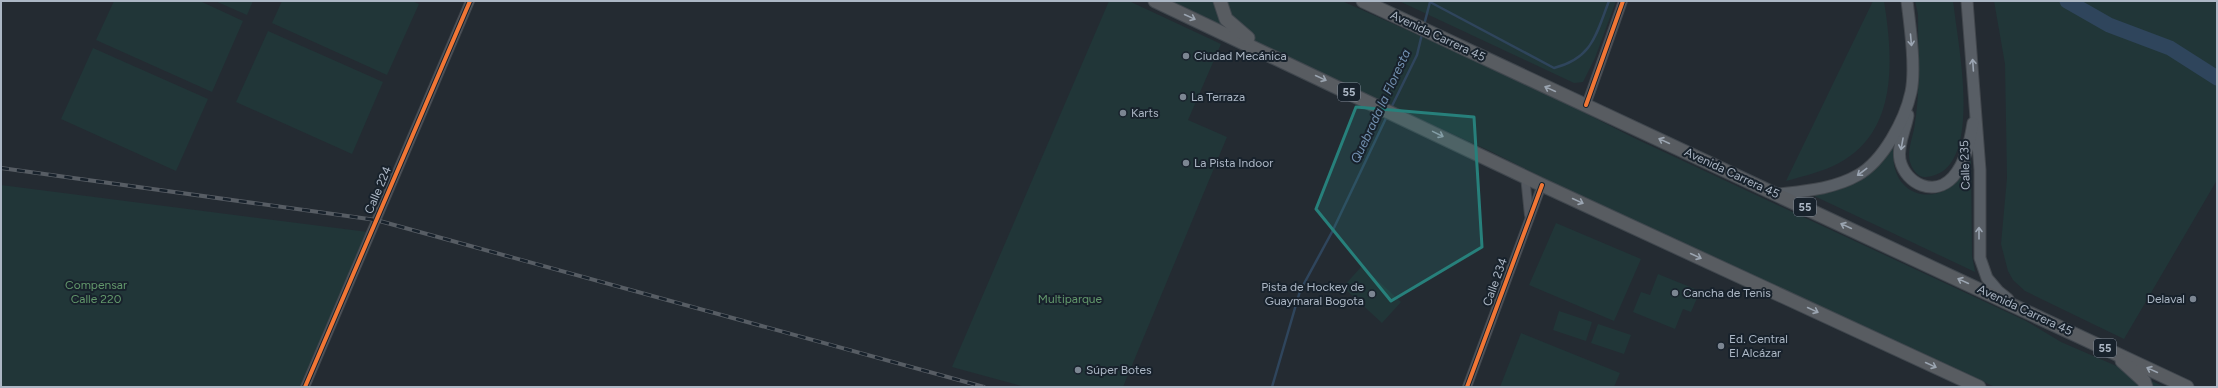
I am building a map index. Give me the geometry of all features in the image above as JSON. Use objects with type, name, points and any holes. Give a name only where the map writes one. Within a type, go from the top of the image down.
[{"type":"highway","name":"55","points":[[1155,1],[1542,185],[1979,387]]},
{"type":"highway","points":[[1220,1],[1222,12],[1233,27],[1295,67]]},
{"type":"highway","name":"Avenida Carrera 45","points":[[1363,1],[1778,194],[2187,387]]},
{"type":"highway","points":[[2110,351],[2144,381],[2146,387]]},
{"type":"main road","points":[[1907,1],[1912,51],[1911,92],[1900,159],[1904,172],[1913,182],[1926,188],[1940,186],[1953,178],[1961,166],[1968,145],[1976,104]]},
{"type":"main road","name":"Calle 235","points":[[1967,1],[1980,170],[1979,250],[1982,267],[1987,278],[1998,291],[2024,310]]},
{"type":"main road","points":[[1778,194],[1828,186],[1858,175],[1882,154],[1891,139],[1911,92]]},
{"type":"street","name":"Calle 224","points":[[305,387],[470,1]]},
{"type":"street","points":[[1586,105],[1623,1]]},
{"type":"street","points":[[1525,176],[1530,216]]},
{"type":"street","name":"Calle 234","points":[[1467,387],[1542,185]]},
{"type":"highlighted area","points":[[1356,107],[1474,117],[1482,247],[1391,301],[1316,209]]},
{"type":"green space","points":[[114,1],[200,1],[243,21],[212,92],[96,40]]},
{"type":"green space","points":[[215,1],[253,1],[247,15]]},
{"type":"green space","points":[[282,1],[412,1],[419,4],[387,75],[272,23]]},
{"type":"green space","name":"Multiparque","points":[[1109,1],[1129,1],[1221,44],[1188,120],[1227,137],[1123,387],[1025,387],[952,367]]},
{"type":"green space","points":[[1171,1],[1342,1],[1532,86],[1634,138],[2026,321],[2061,342],[2165,387],[1995,387],[1565,189],[1490,151],[1367,95]]},
{"type":"green space","points":[[1399,1],[1616,1],[1595,58],[1583,82],[1574,83]]},
{"type":"green space","points":[[1873,1],[1884,1],[1890,69],[1882,113],[1873,132],[1859,149],[1839,163],[1820,171],[1786,181]]},
{"type":"green space","points":[[1915,1],[1953,1],[1960,50],[1964,105],[1962,132],[1956,154],[1944,170],[1926,177],[1920,176],[1914,170],[1909,158],[1909,150],[1914,129],[1918,100],[1918,14]]},
{"type":"green space","points":[[1994,1],[2212,1],[2217,3],[2217,180],[2124,339],[2025,291],[2013,280],[2008,271],[2001,244],[2007,178],[2005,64]]},
{"type":"green space","points":[[268,31],[383,82],[352,154],[236,102]]},
{"type":"green space","points":[[93,48],[208,99],[176,171],[61,119]]},
{"type":"green space","points":[[1896,141],[1894,162],[1899,178],[1905,186],[1920,194],[1929,195],[1946,190],[1959,178],[1971,159],[1972,256],[1975,272],[1810,194],[1850,183],[1860,178],[1878,164]]},
{"type":"green space","name":"Compensar Calle 220","points":[[1,185],[368,232],[302,387],[1,387]]},
{"type":"green space","points":[[1556,223],[1641,259],[1614,321],[1529,285]]},
{"type":"green space","name":"Pista de Hockey de Guaymaral Bogota","points":[[1362,266],[1401,302],[1382,323],[1343,287]]},
{"type":"green space","points":[[1658,274],[1700,291],[1691,312],[1683,309],[1675,329],[1633,312],[1641,292],[1650,295]]},
{"type":"green space","points":[[1559,311],[1592,322],[1586,341],[1553,330]]},
{"type":"green space","points":[[1598,324],[1631,335],[1624,354],[1591,343]]},
{"type":"green space","points":[[1521,333],[1620,373],[1614,387],[1500,387]]},
{"type":"waterway","name":"Quebrada la Floresta","points":[[1424,25],[1430,2],[1554,68],[1567,64],[1585,51],[1596,34],[1609,1]]},
{"type":"waterway","points":[[2067,1],[2109,25],[2170,48],[2217,78]]},
{"type":"waterway","name":"Quebrada la Floresta","points":[[1391,108],[1417,55],[1422,34]]},
{"type":"waterway","name":"Quebrada la Floresta","points":[[1272,387],[1300,291],[1332,232],[1387,116]]},
{"type":"railway","points":[[1,168],[376,220],[984,387]]},
{"type":"cycle path","points":[[305,387],[470,1]]},
{"type":"cycle path","points":[[1586,105],[1623,1]]},
{"type":"cycle path","points":[[1467,387],[1542,185]]},
{"type":"place","name":"Ciudad Mecánica","points":[[1186,56]]},
{"type":"place","name":"La Terraza","points":[[1183,97]]},
{"type":"place","name":"Karts","points":[[1123,113]]},
{"type":"place","name":"La Pista Indoor","points":[[1186,163]]},
{"type":"place","name":"Cancha de Tenis","points":[[1675,293]]},
{"type":"place","name":"Pista de Hockey de Guaymaral Bogota","points":[[1372,294]]},
{"type":"place","name":"Delaval","points":[[2193,299]]},
{"type":"place","name":"Ed. Central El Alcázar","points":[[1721,346]]},
{"type":"place","name":"Súper Botes","points":[[1078,370]]}]
